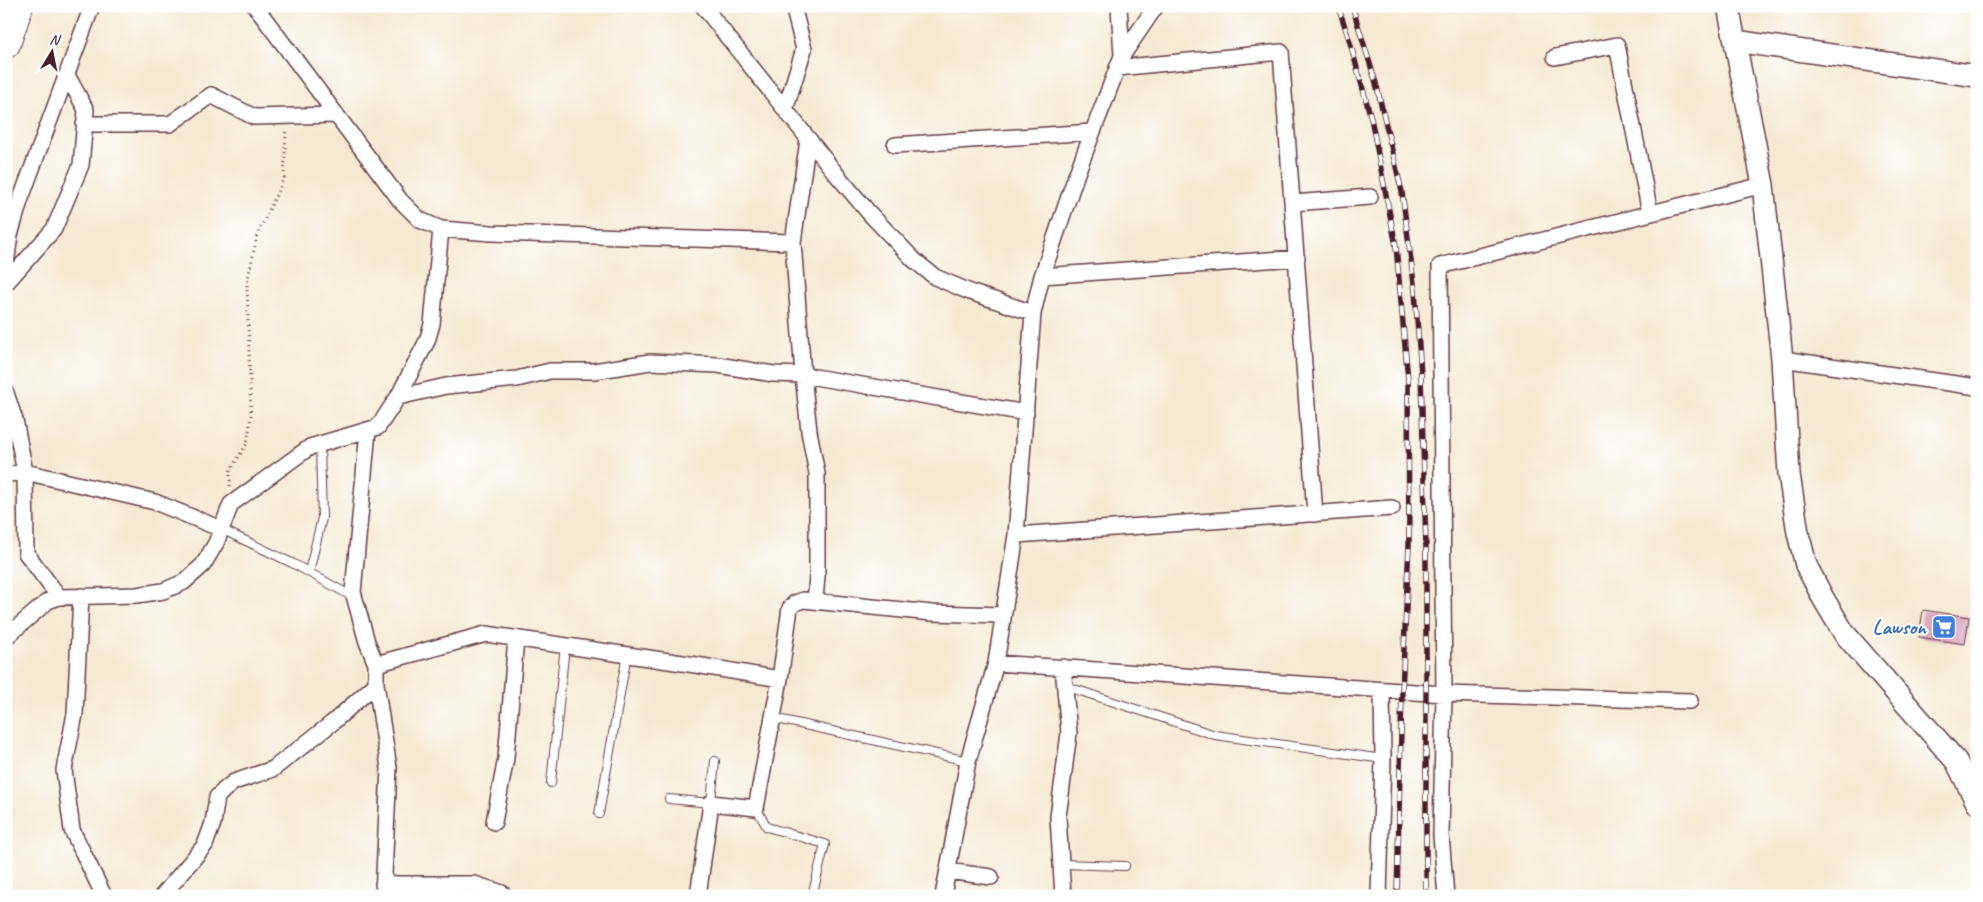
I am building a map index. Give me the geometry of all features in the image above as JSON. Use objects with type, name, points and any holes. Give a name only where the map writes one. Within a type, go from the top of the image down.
[{"type":"highway","points":[[6,44],[19,6]]},
{"type":"street","points":[[6,264],[13,199],[67,76],[92,6]]},
{"type":"street","points":[[255,6],[400,200],[420,220],[441,229],[501,234],[793,242]]},
{"type":"street","points":[[703,6],[808,140],[870,214],[914,260],[935,277],[970,292],[1032,313]]},
{"type":"street","points":[[785,110],[804,49],[793,6]]},
{"type":"street","points":[[1119,6],[1119,62]]},
{"type":"street","points":[[944,896],[968,761],[996,663],[1004,615],[1016,535],[1032,313],[1042,276],[1077,173],[1119,62],[1156,6]]},
{"type":"street","points":[[1728,6],[1763,185],[1782,359],[1789,474],[1798,533],[1806,565],[1844,632],[1956,761],[1977,803]]},
{"type":"street","points":[[1735,41],[1977,76]]},
{"type":"street","points":[[1555,57],[1617,45],[1650,213]]},
{"type":"street","points":[[1119,62],[1281,52],[1315,514]]},
{"type":"street","points":[[6,283],[54,229],[81,165],[86,110],[67,76]]},
{"type":"street","points":[[84,124],[170,124],[211,95],[254,117],[336,115]]},
{"type":"street","points":[[895,145],[1092,132]]},
{"type":"street","points":[[808,140],[793,242],[803,375],[817,474],[818,576],[814,602]]},
{"type":"street","points":[[1446,896],[1441,834],[1444,694],[1440,266],[1763,185]]},
{"type":"street","points":[[1293,204],[1370,197]]},
{"type":"street","points":[[6,637],[48,601],[59,597],[163,591],[184,582],[203,565],[216,543],[231,504],[310,447],[378,427],[398,397],[427,341],[432,324],[441,229]]},
{"type":"street","points":[[1042,276],[1297,258]]},
{"type":"street","points":[[1782,359],[1977,387]]},
{"type":"street","points":[[398,397],[446,386],[517,379],[550,371],[594,371],[650,362],[718,365],[773,374],[803,375],[1026,412]]},
{"type":"street","points":[[6,393],[15,420],[25,472],[26,553],[59,597]]},
{"type":"street","points":[[368,431],[353,592],[367,642],[376,664],[376,684],[389,768],[383,890],[474,884],[502,893],[504,896]]},
{"type":"street","points":[[6,474],[25,472],[155,502],[222,529]]},
{"type":"street","points":[[1016,535],[1392,508]]},
{"type":"street","points":[[81,596],[75,714],[64,770],[72,830],[104,896]]},
{"type":"street","points":[[698,896],[711,803],[756,808],[780,679],[790,608],[794,603],[803,600],[932,613],[1004,615]]},
{"type":"street","points":[[376,664],[486,634],[628,654],[780,679]]},
{"type":"street","points":[[494,822],[506,758],[516,638]]},
{"type":"street","points":[[996,663],[1444,694],[1690,701]]},
{"type":"street","points":[[1063,667],[1069,733],[1058,817],[1063,896]]},
{"type":"street","points":[[162,896],[204,845],[213,823],[217,797],[224,790],[234,782],[273,769],[332,723],[376,684]]},
{"type":"street","points":[[1379,896],[1382,690]]},
{"type":"street","points":[[948,871],[991,877]]},
{"type":"lane","points":[[309,572],[322,518],[320,445]]},
{"type":"lane","points":[[222,529],[309,572],[354,598]]},
{"type":"lane","points":[[551,783],[565,645]]},
{"type":"lane","points":[[599,814],[628,654]]},
{"type":"lane","points":[[1065,686],[1215,735],[1382,759]]},
{"type":"lane","points":[[773,718],[968,761]]},
{"type":"lane","points":[[669,799],[711,803],[715,761]]},
{"type":"lane","points":[[756,808],[767,827],[825,844],[812,896]]},
{"type":"lane","points":[[1061,864],[1125,866]]},
{"type":"path","points":[[231,504],[230,471],[246,443],[251,418],[247,284],[257,236],[284,178],[287,116]]},
{"type":"building","name":"Lawson","points":[[1923,610],[1969,617],[1965,644],[1919,637]]},
{"type":"railway","points":[[1338,6],[1371,118],[1396,246],[1408,380],[1409,545],[1402,691],[1397,896]]},
{"type":"railway","points":[[1352,6],[1376,83],[1402,192],[1415,291],[1421,374],[1426,548],[1426,896]]},
{"type":"place","name":"Lawson","points":[[1944,627]]}]
